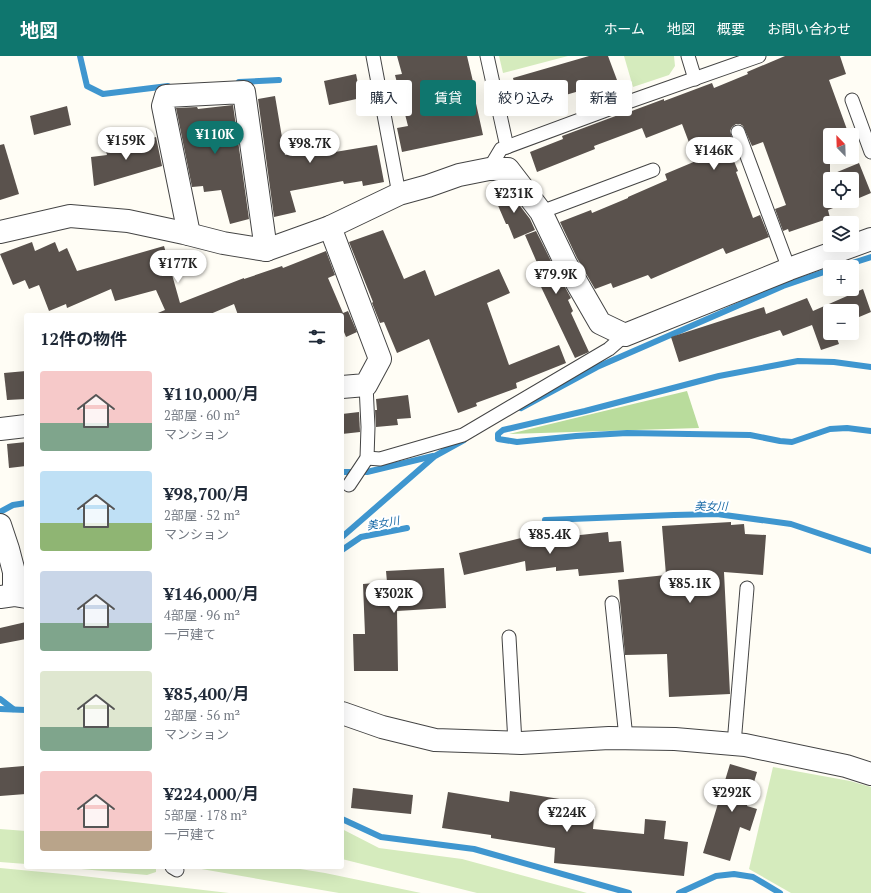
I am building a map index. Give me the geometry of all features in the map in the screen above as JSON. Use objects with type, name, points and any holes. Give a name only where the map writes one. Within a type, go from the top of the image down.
[{"type":"street","points":[[189,234],[163,106],[166,96],[244,92],[266,250]]},
{"type":"street","points":[[0,232],[70,216],[128,221],[223,243],[266,250],[330,227],[399,194],[459,175],[489,169],[508,170],[541,212],[566,264],[600,323],[625,335],[789,269],[871,239]]},
{"type":"street","points":[[330,227],[380,359],[366,385],[344,387]]},
{"type":"street","points":[[0,429],[24,426]]},
{"type":"street","points":[[0,525],[14,572],[13,596]]},
{"type":"street","points":[[344,714],[382,727],[435,740],[515,743],[609,738],[675,739],[745,745],[838,765],[871,774]]},
{"type":"lane","points":[[374,56],[399,194]]},
{"type":"lane","points":[[488,56],[507,147]]},
{"type":"lane","points":[[688,56],[695,79]]},
{"type":"lane","points":[[489,169],[502,149],[758,56]]},
{"type":"lane","points":[[852,100],[871,152]]},
{"type":"lane","points":[[738,132],[789,269]]},
{"type":"lane","points":[[541,212],[653,170]]},
{"type":"lane","points":[[364,462],[380,459],[463,434],[609,349],[625,335]]},
{"type":"lane","points":[[349,485],[364,462],[368,427],[366,385]]},
{"type":"lane","points":[[734,744],[748,588]]},
{"type":"lane","points":[[612,603],[626,738]]},
{"type":"lane","points":[[509,637],[515,743]]},
{"type":"green space","points":[[499,56],[568,56],[503,73]]},
{"type":"green space","points":[[624,56],[674,56],[675,66],[669,75],[633,87]]},
{"type":"green space","points":[[687,391],[699,428],[509,434]]},
{"type":"green space","points":[[773,767],[850,781],[871,787],[871,893],[791,893],[749,869]]},
{"type":"green space","points":[[0,829],[24,831],[24,864],[0,862]]},
{"type":"green space","points":[[344,830],[379,848],[462,859],[587,893],[477,893],[344,860]]},
{"type":"green space","points":[[0,868],[74,875],[229,893],[0,893]]},
{"type":"green space","points":[[81,869],[156,869],[156,872],[147,875]]},
{"type":"green space","points":[[201,869],[300,869],[421,893],[339,893]]},
{"type":"building","points":[[397,56],[467,56],[473,80],[420,80],[420,116],[476,116],[476,104],[483,135],[402,152],[397,128],[408,126],[405,116],[412,116],[412,80],[396,80],[395,75],[402,74]]},
{"type":"building","points":[[589,56],[608,56],[617,80],[576,80],[576,92],[568,94],[568,80],[514,80],[513,78]]},
{"type":"building","points":[[785,56],[840,56],[846,74],[829,80],[846,128],[823,128],[823,164],[830,164],[830,172],[823,172],[823,208],[833,208],[828,210],[830,216],[823,216],[823,220],[789,232],[788,229],[783,231],[775,209],[786,205],[763,142],[752,146],[743,126],[736,124],[730,131],[737,152],[731,154],[738,171],[736,172],[753,218],[760,215],[769,237],[726,254],[723,248],[651,279],[648,275],[613,288],[611,283],[595,289],[577,258],[560,222],[591,210],[592,213],[628,198],[667,180],[665,174],[696,161],[682,124],[646,138],[642,128],[594,146],[595,149],[537,172],[530,152],[563,139],[562,136],[616,116],[632,116],[632,111],[712,83],[714,88],[748,74],[747,72]]},
{"type":"building","points":[[356,74],[357,80],[356,80],[356,99],[329,105],[324,81]]},
{"type":"building","points":[[275,96],[285,155],[310,151],[311,156],[377,145],[384,182],[363,186],[362,181],[344,184],[343,181],[290,191],[296,212],[274,217],[258,99]]},
{"type":"building","points":[[233,105],[249,219],[230,224],[221,190],[204,192],[203,186],[192,187],[176,108],[197,107],[198,109]]},
{"type":"building","points":[[67,106],[71,125],[34,135],[30,116]]},
{"type":"building","points":[[156,137],[162,166],[94,186],[91,157],[107,155],[106,151]]},
{"type":"building","points":[[4,144],[19,194],[0,200],[0,145]]},
{"type":"building","points":[[859,163],[871,193],[859,198],[859,172],[837,172]]},
{"type":"building","points":[[507,189],[530,219],[535,230],[514,239],[493,194]]},
{"type":"building","points":[[383,230],[404,279],[425,270],[435,296],[499,269],[510,293],[487,303],[509,365],[559,345],[566,363],[516,383],[517,388],[476,403],[477,406],[458,413],[429,339],[397,353],[384,322],[380,323],[349,242]]},
{"type":"building","points":[[536,231],[571,298],[568,300],[573,311],[571,313],[589,352],[575,358],[532,268],[538,265],[525,235]]},
{"type":"building","points":[[32,242],[35,251],[55,242],[59,252],[67,248],[77,271],[164,246],[180,303],[244,278],[282,266],[283,268],[326,251],[335,275],[328,278],[343,313],[237,313],[234,304],[213,313],[158,313],[165,310],[156,290],[115,301],[111,289],[67,308],[66,304],[49,311],[39,285],[29,289],[25,280],[13,285],[0,254]]},
{"type":"building","points":[[863,289],[871,312],[859,317],[859,304],[829,304],[847,296],[859,296],[859,291]]},
{"type":"building","points":[[807,298],[813,311],[823,307],[823,340],[838,340],[839,344],[821,350],[812,325],[783,336],[780,330],[679,362],[671,337],[764,307],[766,314]]},
{"type":"building","points":[[348,311],[357,332],[346,337],[344,332],[343,313]]},
{"type":"building","points":[[24,371],[24,399],[7,400],[4,373]]},
{"type":"building","points":[[408,395],[411,418],[397,419],[398,425],[376,427],[376,399]]},
{"type":"building","points":[[359,412],[360,432],[344,434],[344,414]]},
{"type":"building","points":[[24,442],[24,466],[9,468],[7,444]]},
{"type":"building","points":[[731,522],[731,525],[744,524],[745,534],[766,535],[763,575],[724,572],[730,694],[669,697],[667,654],[625,655],[618,580],[666,575],[662,526]]},
{"type":"building","points":[[608,532],[609,542],[621,541],[624,572],[579,576],[578,569],[556,571],[556,567],[526,571],[525,561],[464,575],[459,553],[521,538],[542,535],[543,539]]},
{"type":"building","points":[[444,568],[446,608],[397,611],[398,671],[354,671],[353,634],[365,634],[363,584],[387,582],[386,571]]},
{"type":"building","points":[[24,622],[24,639],[0,644],[0,628]]},
{"type":"building","points":[[730,764],[757,772],[747,806],[757,809],[750,831],[740,827],[730,861],[703,853]]},
{"type":"building","points":[[24,766],[24,794],[0,796],[0,768]]},
{"type":"building","points":[[353,788],[413,795],[411,814],[351,808]]},
{"type":"building","points":[[510,791],[572,801],[572,804],[595,807],[593,829],[644,834],[645,819],[666,821],[664,839],[688,842],[684,876],[554,863],[555,848],[491,838],[491,835],[442,828],[448,792],[509,802]]},
{"type":"waterway","points":[[80,56],[87,86],[103,94],[168,86]]},
{"type":"waterway","points":[[239,82],[279,80]]},
{"type":"waterway","points":[[859,261],[871,257]]},
{"type":"waterway","points":[[521,408],[597,367],[783,286],[823,272]]},
{"type":"waterway","points":[[871,367],[834,362],[798,361],[719,376],[585,411],[503,430],[498,434],[498,439],[517,442],[627,433],[750,435],[792,442],[830,429],[847,428],[871,431]]},
{"type":"waterway","points":[[344,535],[435,456],[464,440]]},
{"type":"waterway","points":[[344,472],[367,472],[433,456]]},
{"type":"waterway","points":[[0,512],[13,505],[24,503]]},
{"type":"waterway","name":"美女川","points":[[545,520],[717,514],[791,524],[871,551]]},
{"type":"waterway","name":"美女川","points":[[344,549],[361,537],[407,528]]},
{"type":"waterway","points":[[0,699],[13,709]]},
{"type":"waterway","points":[[0,709],[24,710]]},
{"type":"waterway","points":[[344,820],[381,837],[474,849],[629,893]]},
{"type":"waterway","points":[[679,893],[716,876],[734,874],[753,877],[780,893]]}]
